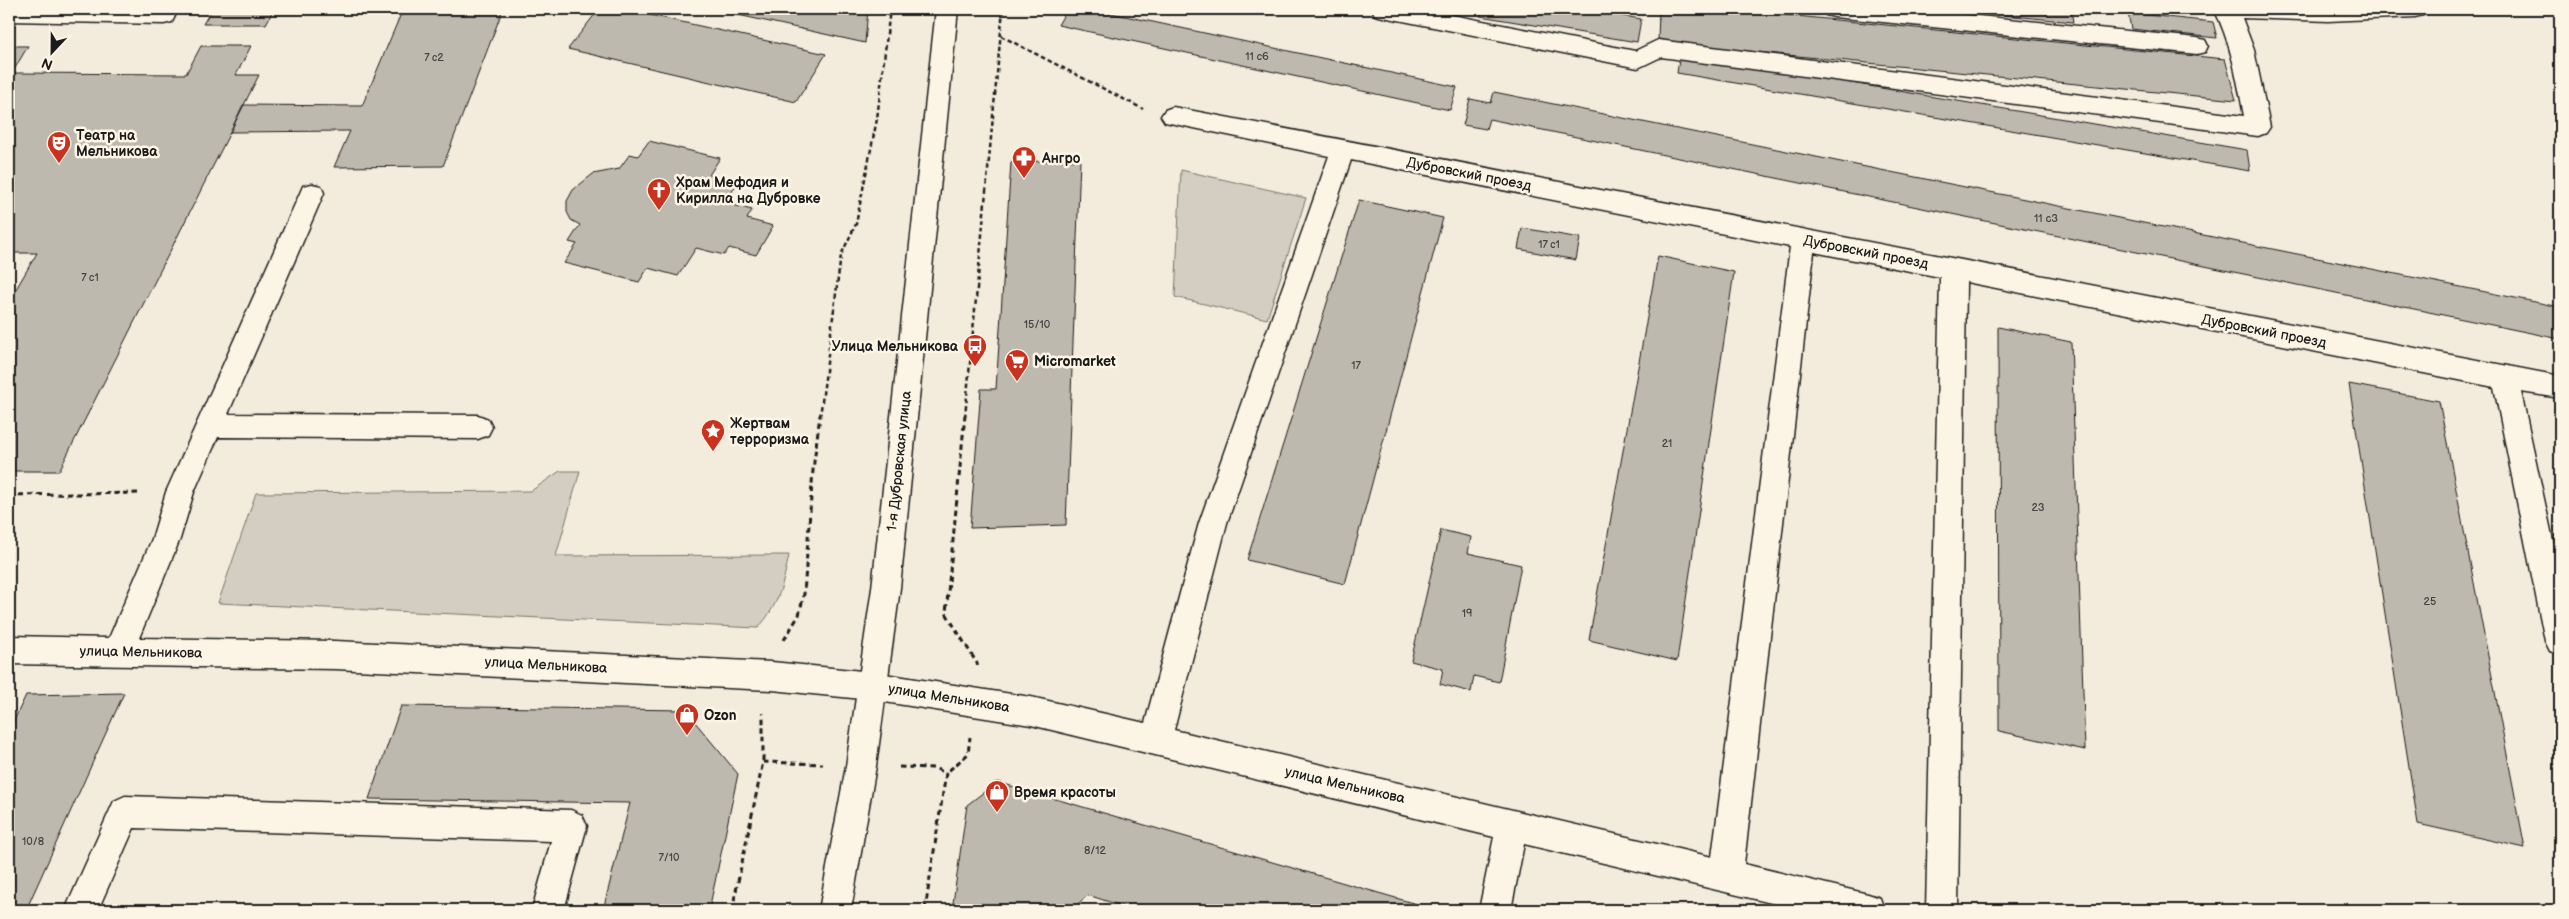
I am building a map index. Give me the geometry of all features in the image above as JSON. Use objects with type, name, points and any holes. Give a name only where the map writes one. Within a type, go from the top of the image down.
[{"type":"street","points":[[1383,9],[1638,60],[1658,48],[2258,127],[2243,50],[2226,9],[2327,11],[2415,9]]},
{"type":"street","points":[[1834,9],[2197,46]]},
{"type":"street","name":"1-я Дубровская улица","points":[[835,910],[861,766],[886,588],[946,11]]},
{"type":"street","points":[[9,13],[164,16]]},
{"type":"street","name":"Дубровский проезд","points":[[1173,116],[2505,378],[2560,387]]},
{"type":"street","points":[[1156,740],[1212,523],[1342,149]]},
{"type":"street","points":[[118,652],[166,540],[180,492],[312,193]]},
{"type":"street","points":[[1726,877],[1803,240]]},
{"type":"street","points":[[1942,910],[1953,270]]},
{"type":"street","points":[[2505,378],[2560,641]]},
{"type":"street","points":[[209,425],[478,427]]},
{"type":"street","name":"улица Мельникова","points":[[9,650],[335,656],[772,676],[872,686],[975,704],[1031,711],[1868,910]]},
{"type":"street","points":[[80,910],[125,812],[571,826],[548,910]]},
{"type":"street","points":[[1495,910],[1512,825]]},
{"type":"path","points":[[732,910],[763,762],[763,709],[780,649],[798,615],[804,594],[813,470],[841,255],[856,224],[877,119],[890,9]]},
{"type":"path","points":[[925,910],[946,773],[968,754],[980,668],[946,612],[1003,9]]},
{"type":"path","points":[[1001,36],[1145,110]]},
{"type":"path","points":[[9,495],[180,492]]},
{"type":"shaded area","points":[[1181,170],[1306,198],[1267,319],[1175,297]]},
{"type":"shaded area","points":[[560,471],[580,471],[556,556],[789,555],[779,594],[771,611],[758,628],[218,603],[256,493],[531,491]]},
{"type":"building","points":[[212,9],[274,9],[266,24],[203,24]]},
{"type":"building","points":[[403,9],[503,9],[443,166],[334,167],[350,131],[230,132],[243,105],[362,106]]},
{"type":"building","points":[[599,9],[623,9],[826,54],[796,102],[568,49]]},
{"type":"building","points":[[711,9],[868,9],[865,43]]},
{"type":"building","points":[[1067,9],[1092,9],[1457,87],[1450,110],[1058,25]]},
{"type":"building","points":[[1482,9],[1581,9],[1641,19],[1637,42],[1480,16]]},
{"type":"building","points":[[1659,9],[1726,9],[2225,59],[2236,100],[1658,42]]},
{"type":"building","points":[[2002,9],[2071,9],[2073,22],[2003,15]]},
{"type":"building","points":[[2128,13],[2213,22],[2217,38],[2131,29]]},
{"type":"building","points":[[9,46],[28,46],[12,73],[186,74],[201,46],[251,46],[236,75],[259,75],[59,471],[9,471],[9,301],[37,253],[9,253]]},
{"type":"building","points":[[1680,54],[2247,150],[2250,171],[1677,73]]},
{"type":"building","points":[[1494,92],[2560,307],[2560,339],[1489,119],[1486,129],[1463,125],[1470,99],[1491,103]]},
{"type":"building","name":"Храм Мефодия и Кирилла на Дубровке","points":[[649,141],[720,158],[709,175],[738,182],[725,203],[752,210],[747,219],[773,226],[756,255],[729,248],[724,255],[696,248],[678,276],[648,268],[639,282],[564,263],[577,244],[569,242],[580,225],[571,220],[567,212],[567,201],[573,190],[593,174],[619,169],[630,154],[638,156]]},
{"type":"building","points":[[1080,160],[1066,525],[970,528],[981,389],[996,389],[1011,162]]},
{"type":"building","points":[[1359,200],[1443,218],[1345,584],[1247,560]]},
{"type":"building","points":[[1522,228],[1580,238],[1576,260],[1518,249]]},
{"type":"building","points":[[1658,256],[1734,272],[1677,661],[1589,640]]},
{"type":"building","points":[[1998,327],[2071,342],[2085,750],[1999,731]]},
{"type":"building","points":[[2349,384],[2439,401],[2525,848],[2418,824]]},
{"type":"building","points":[[1441,530],[1471,537],[1468,553],[1521,565],[1499,682],[1474,676],[1471,692],[1440,684],[1443,669],[1411,661]]},
{"type":"building","points":[[124,693],[26,910],[9,910],[9,731],[26,695]]},
{"type":"building","points":[[401,706],[685,710],[738,774],[709,910],[603,910],[630,803],[369,799]]},
{"type":"building","points":[[997,782],[1437,910],[1134,910],[1088,895],[1071,910],[952,910],[967,805]]},
{"type":"place","name":"Театр на Мельникова","points":[[59,164]]},
{"type":"place","name":"Ангро","points":[[1024,179]]},
{"type":"place","name":"Храм Мефодия и Кирилла на Дубровке","points":[[659,211]]},
{"type":"place","name":"Улица Мельникова","points":[[975,367]]},
{"type":"place","name":"Micromarket","points":[[1017,382]]},
{"type":"place","name":"Жертвам терроризма","points":[[713,452]]},
{"type":"place","name":"Ozon","points":[[687,736]]},
{"type":"place","name":"Время красоты","points":[[997,813]]}]
